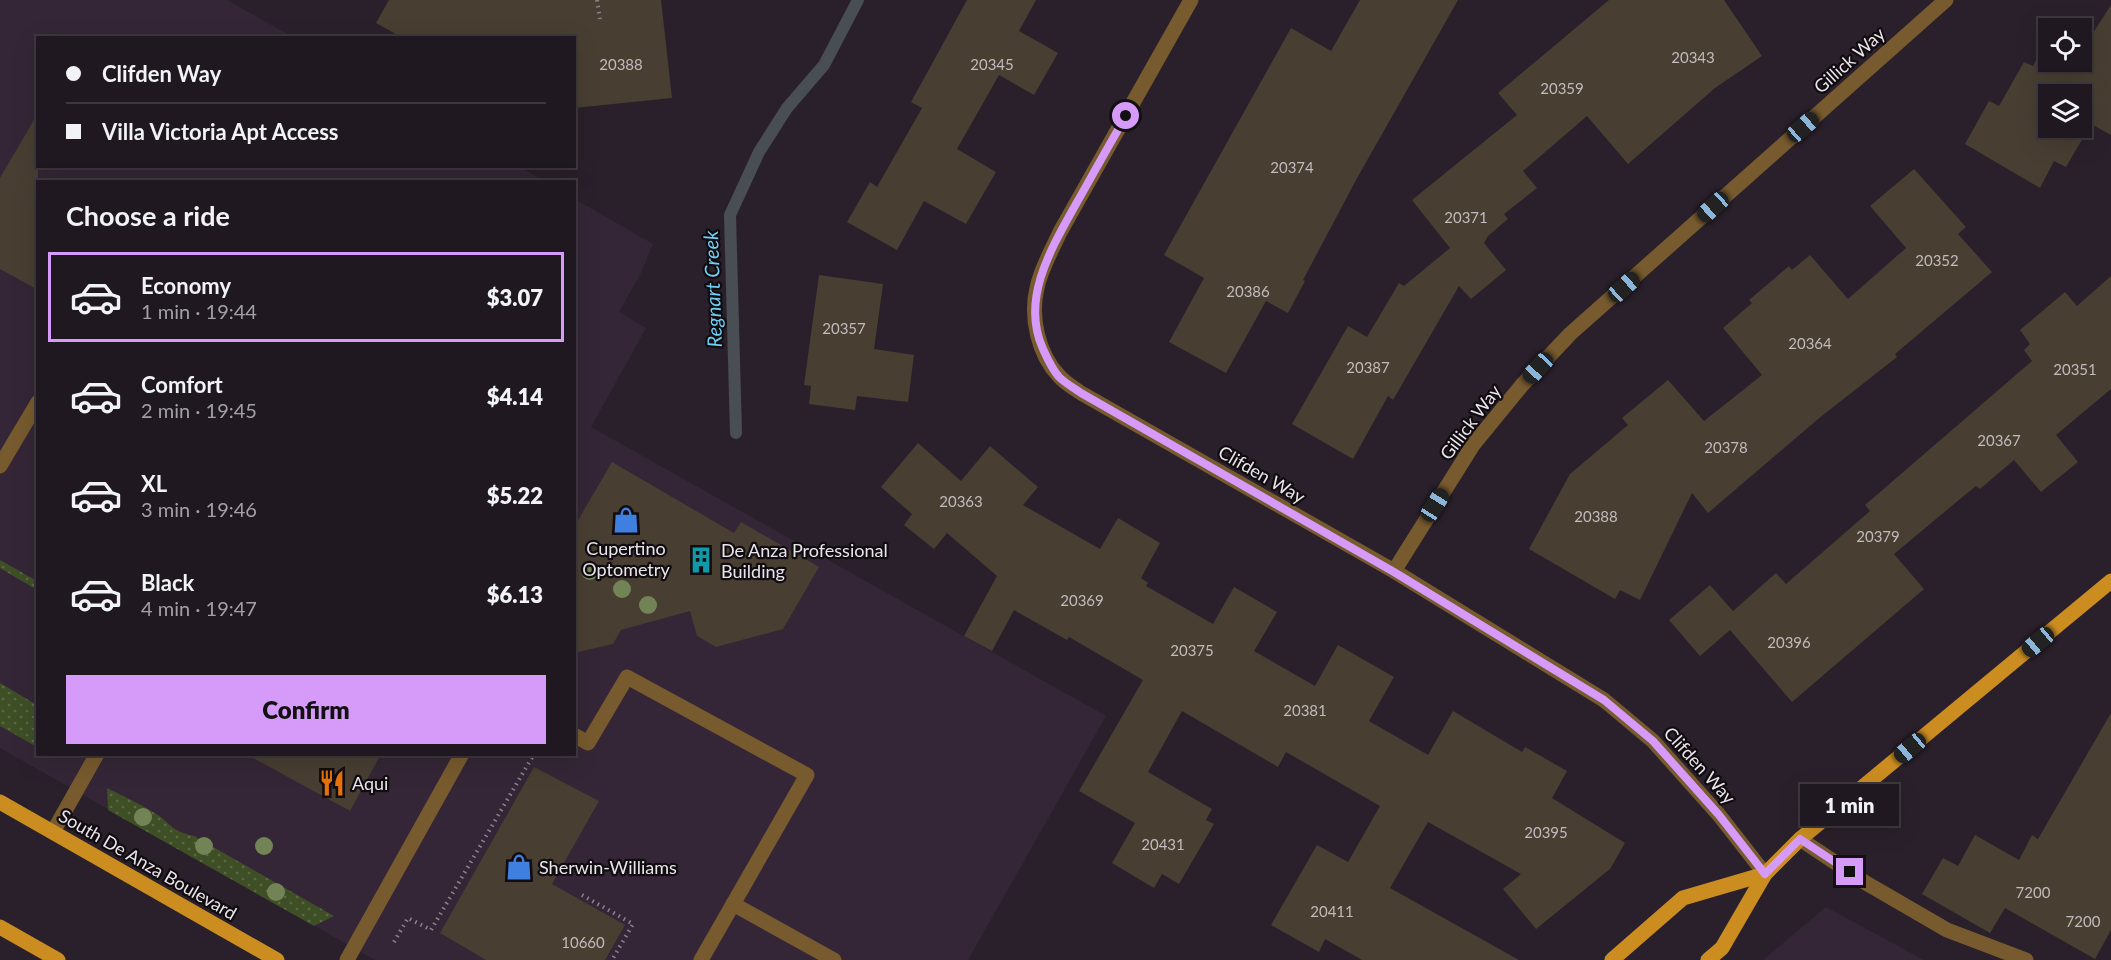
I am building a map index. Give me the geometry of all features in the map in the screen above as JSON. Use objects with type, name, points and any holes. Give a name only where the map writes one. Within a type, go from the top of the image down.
[{"type":"main road","points":[[1708,960],[1722,948],[1765,874],[1800,839],[2111,581]]},
{"type":"main road","name":"South De Anza Boulevard","points":[[0,802],[277,960]]},
{"type":"main road","points":[[1612,960],[1683,898],[1765,874]]},
{"type":"main road","points":[[0,927],[58,960]]},
{"type":"street","name":"Clifden Way","points":[[1191,0],[1060,232],[1046,263],[1037,288],[1034,312],[1038,339],[1047,359],[1059,376],[1081,393],[1394,572],[1580,685],[1624,715],[1653,741],[1719,815],[1765,874]]},
{"type":"street","name":"Gillick Way","points":[[1394,572],[1473,445],[1522,385],[1570,334],[1946,0]]},
{"type":"street","points":[[0,466],[36,405]]},
{"type":"street","points":[[576,736],[588,742],[627,677],[807,775],[701,960]]},
{"type":"street","points":[[53,832],[96,756]]},
{"type":"street","points":[[347,960],[461,756]]},
{"type":"street","points":[[1800,839],[1866,883],[1947,930],[2026,960]]},
{"type":"street","points":[[733,904],[834,960]]},
{"type":"path","points":[[597,0],[600,19]]},
{"type":"path","points":[[394,942],[408,918],[430,930],[533,756]]},
{"type":"path","points":[[582,896],[633,924],[612,960]]},
{"type":"shaded area","points":[[0,0],[227,0],[291,36],[36,36],[36,168],[521,168],[542,180],[36,180],[36,756],[576,756],[576,200],[653,244],[641,273],[619,312],[646,328],[591,427],[1106,716],[968,960],[375,960],[0,748]]},
{"type":"shaded area","points":[[1826,907],[1924,960],[1763,960]]},
{"type":"green space","points":[[0,560],[36,580],[36,589],[0,568]]},
{"type":"green space","points":[[0,683],[36,704],[36,746],[0,726]]},
{"type":"green space","points":[[107,788],[151,810],[176,830],[194,836],[334,916],[314,926],[108,810]]},
{"type":"building","points":[[389,0],[661,0],[672,98],[576,108],[576,36],[399,36],[376,23]]},
{"type":"building","points":[[967,0],[1036,0],[1019,31],[1058,53],[1034,95],[999,75],[957,149],[996,172],[966,224],[924,201],[897,250],[847,222],[870,182],[877,187],[922,108],[911,102]]},
{"type":"building","points":[[1360,0],[1458,0],[1356,180],[1288,313],[1266,301],[1226,373],[1169,342],[1204,278],[1164,255],[1291,28],[1331,51]]},
{"type":"building","points":[[1609,0],[1724,0],[1762,56],[1715,88],[1628,164],[1587,116],[1523,171],[1537,188],[1504,214],[1508,219],[1488,236],[1484,243],[1506,270],[1471,299],[1459,286],[1393,400],[1388,396],[1353,459],[1292,424],[1348,326],[1367,337],[1399,283],[1404,286],[1450,248],[1412,200],[1517,115],[1498,93]]},
{"type":"building","points":[[2111,5],[2111,135],[2092,125],[2092,84],[2038,84],[2038,138],[2083,138],[2066,167],[2054,161],[2040,188],[1965,144],[1989,101],[1999,106],[2024,62],[2033,66],[2038,56],[2038,72],[2092,72],[2092,34]]},
{"type":"building","points":[[36,116],[38,180],[36,180],[36,289],[0,269],[0,178]]},
{"type":"building","points":[[1914,169],[1966,227],[1958,234],[1992,272],[1895,354],[1897,357],[1818,419],[1708,513],[1692,493],[1640,600],[1620,590],[1615,599],[1529,549],[1570,474],[1628,425],[1622,418],[1668,380],[1704,421],[1762,375],[1723,328],[1752,303],[1749,300],[1789,266],[1792,270],[1810,255],[1848,299],[1906,248],[1870,206]]},
{"type":"building","points":[[819,275],[883,284],[874,349],[914,355],[908,402],[857,396],[855,410],[809,404],[811,386],[804,385]]},
{"type":"building","points":[[2111,276],[2111,389],[2056,435],[2078,462],[2041,492],[2014,460],[1980,489],[1976,486],[1894,554],[1924,589],[1792,702],[1730,630],[1700,656],[1669,620],[1710,585],[1733,611],[1776,573],[1786,584],[1870,511],[1865,505],[2032,361],[2024,350],[2030,344],[2020,330],[2065,292],[2077,306]]},
{"type":"building","points":[[918,443],[961,481],[990,446],[1038,487],[1023,505],[1100,549],[1118,518],[1160,543],[1141,578],[1148,583],[1146,586],[1213,624],[1234,587],[1277,612],[1254,651],[1315,686],[1338,645],[1394,677],[1369,721],[1428,755],[1453,711],[1522,752],[1525,747],[1567,771],[1552,798],[1625,843],[1610,869],[1536,929],[1503,889],[1521,874],[1428,822],[1390,888],[1519,960],[1362,960],[1325,939],[1319,952],[1271,925],[1317,845],[1348,862],[1380,806],[1286,752],[1278,767],[1182,711],[1148,772],[1212,809],[1206,820],[1214,824],[1179,884],[1162,874],[1154,888],[1112,863],[1135,823],[1079,791],[1143,680],[1069,637],[1067,640],[1014,610],[992,651],[964,636],[997,576],[947,533],[934,549],[904,525],[912,514],[881,487]]},
{"type":"building","name":"De Anza Professional Building","points":[[612,462],[734,533],[741,522],[819,567],[783,629],[716,647],[697,636],[690,611],[621,630],[613,644],[576,653],[576,524]]},
{"type":"building","points":[[2111,713],[2111,930],[2095,959],[2005,908],[1990,933],[1922,894],[1943,858],[1958,866],[1975,835],[2019,860],[2032,835],[2038,839]]},
{"type":"building","name":"Aqui","points":[[250,756],[380,756],[350,811]]},
{"type":"building","name":"Sherwin-Williams","points":[[534,767],[599,801],[552,884],[625,925],[605,960],[486,960],[440,933]]},
{"type":"waterway","name":"Regnart Creek","points":[[736,433],[730,215],[759,152],[787,108],[824,65],[858,0]]},
{"type":"place","name":"Cupertino Optometry","points":[[626,520]]},
{"type":"place","name":"De Anza Professional Building","points":[[701,560]]},
{"type":"place","name":"Aqui","points":[[332,783]]},
{"type":"place","name":"Sherwin-Williams","points":[[519,867]]},
{"type":"route","points":[[1126,116],[1060,232],[1037,288],[1034,312],[1038,339],[1047,359],[1059,376],[1081,393],[1394,572],[1604,700],[1653,741],[1719,815],[1765,874],[1800,839],[1850,872]]}]
